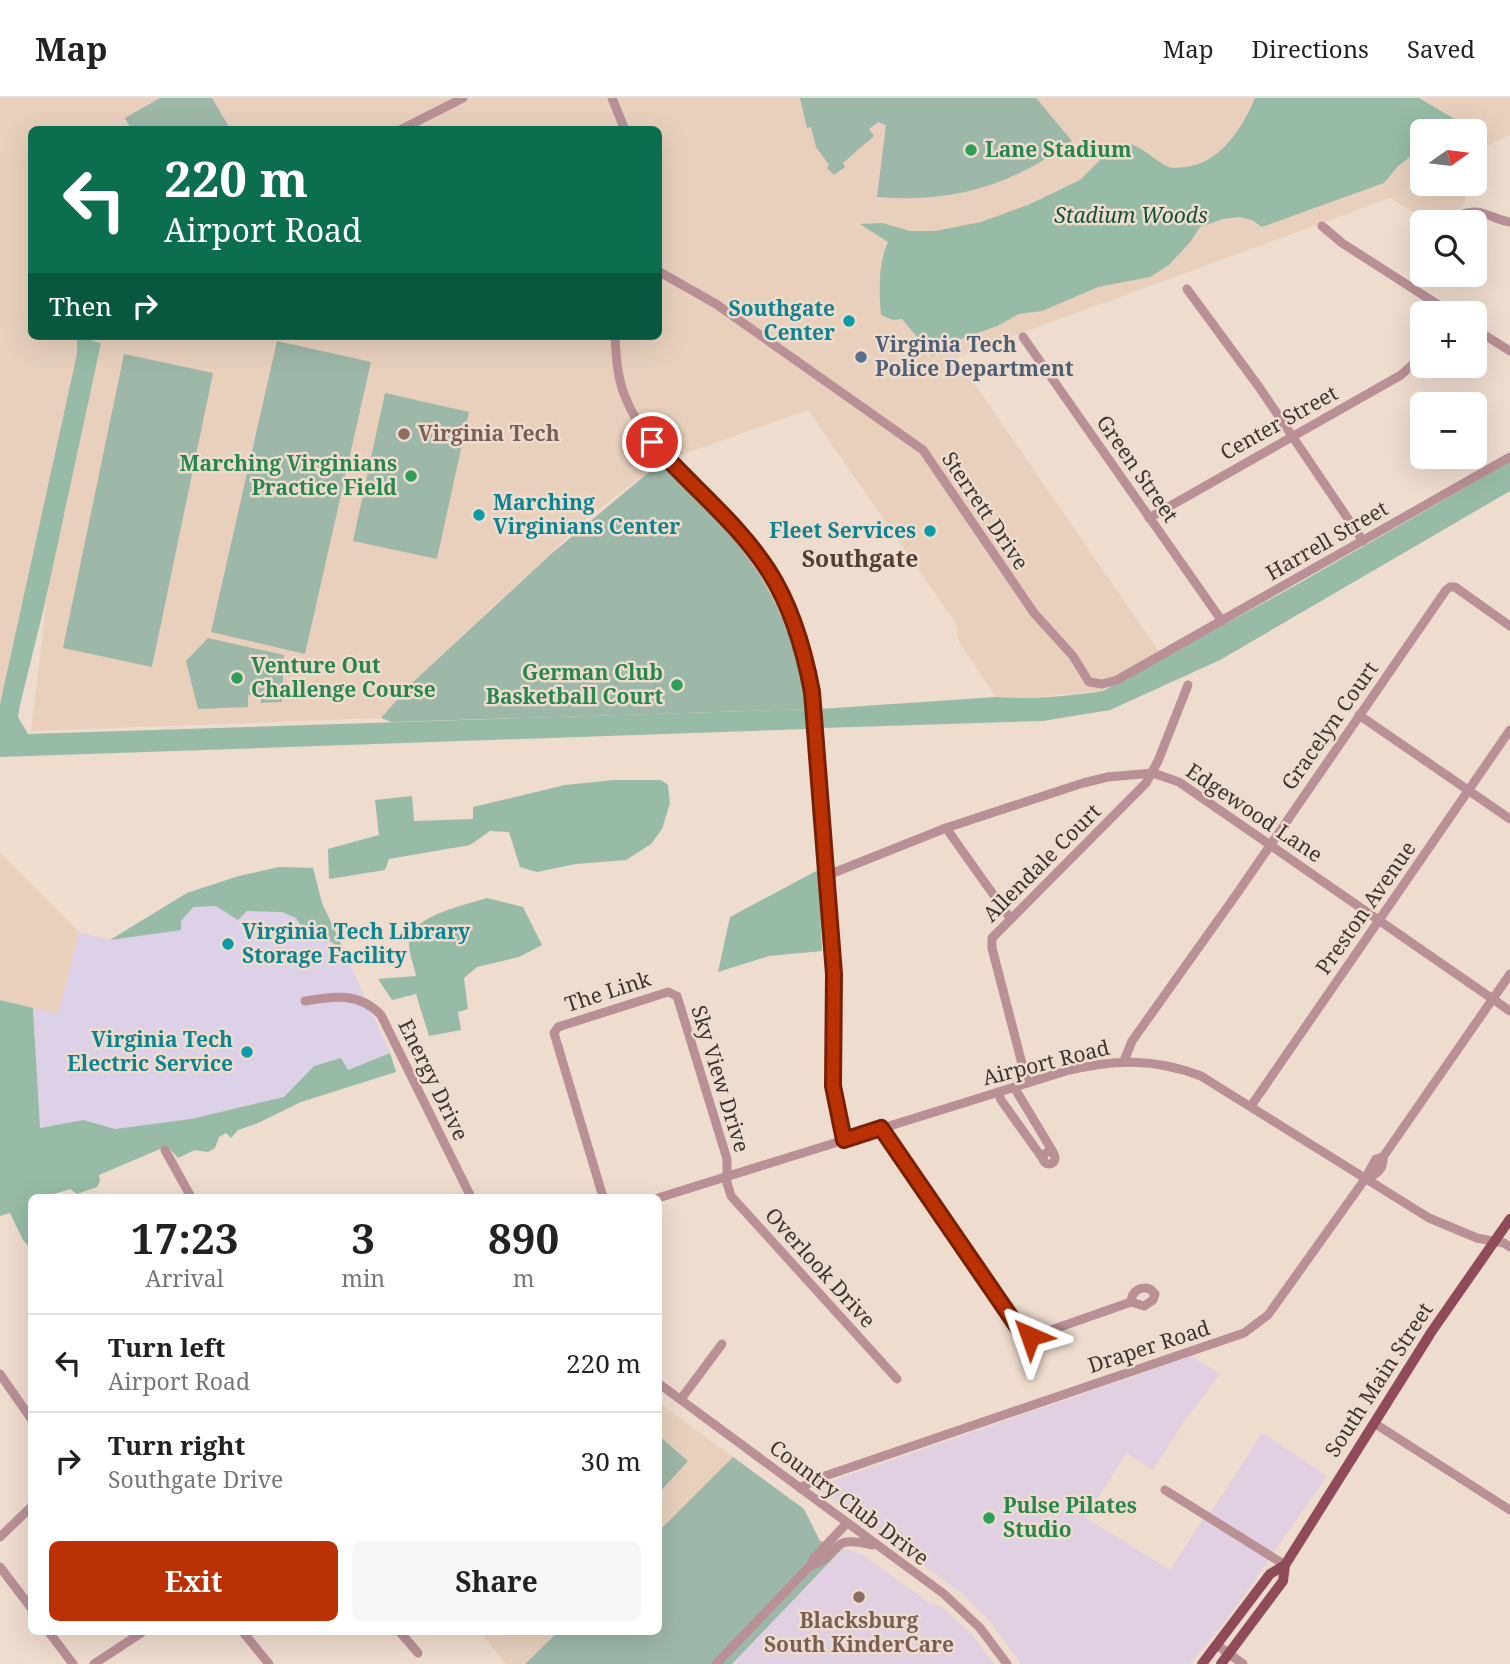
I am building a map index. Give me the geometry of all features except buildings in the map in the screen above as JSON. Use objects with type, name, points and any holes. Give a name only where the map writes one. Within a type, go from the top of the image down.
[{"type":"main road","name":"South Main Street","points":[[1221,1664],[1283,1581],[1285,1565],[1374,1423],[1432,1331],[1510,1219]]},
{"type":"main road","name":"South Main Street","points":[[1202,1664],[1270,1574],[1285,1565]]},
{"type":"street","points":[[408,126],[463,98]]},
{"type":"street","points":[[612,98],[623,126]]},
{"type":"street","points":[[1487,213],[1510,222]]},
{"type":"street","points":[[1322,226],[1342,243],[1432,301]]},
{"type":"street","name":"Sterrett Drive","points":[[662,273],[716,304],[923,450],[1034,613],[1073,656],[1089,682],[1102,684],[1116,680],[1160,654]]},
{"type":"street","points":[[1187,289],[1292,435],[1363,541]]},
{"type":"street","name":"Green Street","points":[[1023,337],[1222,621]]},
{"type":"street","points":[[1487,337],[1510,351]]},
{"type":"street","points":[[615,340],[617,367],[624,394],[644,430],[664,456],[755,552],[776,583],[793,620],[805,658],[812,692],[828,875],[835,1009],[833,1086],[844,1140]]},
{"type":"street","name":"Center Street","points":[[1149,517],[1401,375],[1410,367]]},
{"type":"street","name":"Harrell Street","points":[[1160,654],[1510,457]]},
{"type":"street","name":"Gracelyn Court","points":[[1124,1061],[1132,1041],[1446,590],[1455,587],[1510,626]]},
{"type":"street","name":"Allendale Court","points":[[1027,1083],[992,948],[995,933],[1146,783],[1153,773],[1188,685]]},
{"type":"street","points":[[1359,715],[1510,819]]},
{"type":"street","name":"Preston Avenue","points":[[1251,1106],[1510,730]]},
{"type":"street","name":"Edgewood Lane","points":[[828,875],[946,828],[1083,783],[1108,777],[1153,773],[1179,782],[1510,1012]]},
{"type":"street","points":[[946,828],[1010,918]]},
{"type":"street","name":"Draper Road","points":[[800,1488],[819,1478],[1244,1333],[1268,1315],[1365,1179],[1376,1175],[1384,1164],[1383,1157],[1510,974]]},
{"type":"street","name":"The Link","points":[[602,1194],[554,1038],[555,1030],[668,992],[674,993]]},
{"type":"street","name":"Sky View Drive","points":[[674,993],[727,1159],[727,1177]]},
{"type":"street","name":"Energy Drive","points":[[305,1001],[332,996],[354,998],[368,1004],[381,1015],[470,1194]]},
{"type":"street","name":"Airport Road","points":[[662,1197],[1027,1083],[1091,1065],[1124,1061],[1154,1063],[1189,1072],[1211,1082],[1429,1218],[1477,1238],[1510,1247]]},
{"type":"street","points":[[998,1092],[1046,1163],[1053,1163],[1053,1152],[1014,1087]]},
{"type":"street","points":[[881,1128],[1023,1333],[1037,1335],[1131,1302]]},
{"type":"street","points":[[164,1150],[189,1194]]},
{"type":"street","name":"Overlook Drive","points":[[727,1177],[731,1196],[897,1379]]},
{"type":"street","points":[[681,1399],[722,1344]]},
{"type":"street","points":[[0,1374],[28,1414]]},
{"type":"street","name":"Country Club Drive","points":[[662,1386],[944,1594],[967,1615],[1007,1664]]},
{"type":"street","points":[[1374,1423],[1510,1510]]},
{"type":"street","points":[[1165,1490],[1285,1565]]},
{"type":"street","points":[[0,1537],[28,1510]]},
{"type":"street","points":[[716,1664],[810,1566],[814,1558],[847,1523]]},
{"type":"street","points":[[810,1566],[819,1563],[846,1541],[879,1547]]},
{"type":"street","points":[[0,1567],[28,1604]]},
{"type":"street","points":[[51,1635],[72,1664]]},
{"type":"street","points":[[94,1664],[138,1635]]},
{"type":"street","points":[[245,1635],[269,1664]]},
{"type":"street","points":[[402,1635],[418,1653]]},
{"type":"street","points":[[1217,1645],[1243,1664]]},
{"type":"shaded area","name":"Virginia Tech","points":[[0,98],[1510,98],[1510,135],[1488,146],[1488,119],[1410,119],[1410,196],[1466,196],[1464,203],[1456,210],[1410,210],[1390,198],[956,357],[1164,659],[1103,691],[1014,699],[996,697],[959,642],[955,622],[808,410],[661,462],[591,515],[411,684],[381,718],[31,731],[76,362],[0,704]]},
{"type":"shaded area","points":[[0,853],[79,932],[58,1014],[0,1000]]},
{"type":"shaded area","points":[[279,867],[313,868],[322,903],[390,1053],[347,1070],[314,1066],[284,1097],[191,1119],[115,1129],[83,1120],[40,1128],[33,1008],[58,1013],[79,932],[110,940],[187,893],[239,876]]},
{"type":"shaded area","points":[[1191,1356],[1220,1374],[1185,1420],[1153,1470],[1126,1453],[1086,1518],[1170,1570],[1262,1433],[1327,1476],[1233,1611],[1190,1664],[1021,1664],[990,1621],[963,1594],[815,1487]]},
{"type":"shaded area","points":[[662,1405],[733,1457],[662,1528]]},
{"type":"shaded area","points":[[843,1548],[863,1555],[928,1602],[941,1606],[971,1633],[994,1664],[732,1664]]},
{"type":"shaded area","points":[[483,1635],[555,1635],[525,1664],[506,1664]]},
{"type":"green space","points":[[160,98],[212,98],[228,126],[129,126],[125,118]]},
{"type":"green space","name":"Lane Stadium","points":[[800,98],[1036,98],[1072,141],[1026,170],[980,188],[931,197],[877,197],[886,125],[878,122],[869,129],[874,136],[843,163],[845,167],[834,175],[827,168],[829,165],[816,147],[811,127],[807,128]]},
{"type":"green space","name":"Stadium Woods","points":[[1255,98],[1419,98],[1455,119],[1410,119],[1410,157],[1384,183],[1262,227],[1252,220],[1239,217],[1200,227],[1169,265],[1150,277],[1098,287],[1042,311],[1019,314],[997,326],[961,339],[933,356],[902,319],[893,320],[881,315],[881,268],[888,242],[860,224],[882,223],[910,231],[935,231],[981,222],[1028,205],[1080,180],[1117,143],[1138,147],[1171,168],[1198,164],[1209,159],[1229,142],[1244,121]]},
{"type":"green space","points":[[77,340],[101,343],[45,603],[20,705],[18,717],[28,734],[808,709],[808,729],[0,757],[0,704],[77,354]]},
{"type":"green space","points":[[277,341],[371,362],[305,654],[211,632]]},
{"type":"green space","points":[[124,354],[213,373],[152,667],[63,648]]},
{"type":"green space","name":"Marching Virginians Practice Field","points":[[385,393],[469,412],[437,559],[353,541]]},
{"type":"green space","points":[[661,462],[734,540],[765,584],[789,636],[808,709],[392,722],[381,718],[411,684],[551,554]]},
{"type":"green space","points":[[1510,462],[1510,491],[1220,660],[1110,710],[1043,721],[821,728],[820,709],[996,697],[1050,697],[1103,691],[1296,585]]},
{"type":"green space","name":"Venture Out Challenge Course","points":[[208,638],[284,655],[282,702],[261,703],[260,694],[248,695],[248,707],[198,709],[186,661]]},
{"type":"green space","points":[[614,780],[661,780],[668,785],[670,803],[662,829],[651,844],[626,860],[576,864],[537,872],[520,867],[509,832],[490,831],[470,845],[389,859],[385,870],[329,879],[328,849],[379,835],[375,800],[412,796],[414,821],[473,819],[473,807],[565,785]]},
{"type":"green space","points":[[279,867],[313,868],[322,903],[350,963],[339,960],[333,942],[308,936],[296,918],[282,912],[247,911],[238,920],[216,906],[193,907],[181,921],[181,930],[110,940],[187,893],[239,876]]},
{"type":"green space","points":[[818,870],[822,951],[769,956],[718,972],[730,917]]},
{"type":"green space","points":[[487,898],[523,907],[542,945],[519,957],[477,967],[464,978],[468,1009],[458,1012],[461,1030],[429,1036],[416,994],[392,1000],[378,979],[416,976],[409,943],[411,934],[418,926],[440,913]]},
{"type":"green space","points":[[0,1000],[33,1008],[40,1128],[83,1120],[115,1129],[191,1119],[284,1097],[314,1066],[341,1058],[348,1070],[390,1053],[396,1072],[301,1102],[238,1130],[231,1138],[226,1133],[219,1137],[215,1148],[208,1152],[195,1150],[178,1158],[167,1146],[99,1175],[97,1187],[77,1194],[70,1189],[54,1194],[28,1194],[28,1246],[10,1213],[0,1216]]},
{"type":"green space","points":[[662,1438],[688,1461],[662,1490]]},
{"type":"green space","points":[[733,1457],[804,1509],[820,1541],[843,1548],[732,1664],[525,1664],[555,1635],[662,1635],[662,1528]]},
{"type":"place","name":"Lane Stadium","points":[[971,150]]},
{"type":"place","name":"Southgate Center","points":[[849,321]]},
{"type":"place","name":"Virginia Tech Police Department","points":[[861,357]]},
{"type":"place","name":"Virginia Tech","points":[[404,434]]},
{"type":"place","name":"Marching Virginians Practice Field","points":[[411,476]]},
{"type":"place","name":"Marching Virginians Center","points":[[479,515]]},
{"type":"place","name":"Fleet Services","points":[[930,531]]},
{"type":"place","name":"Venture Out Challenge Course","points":[[237,678]]},
{"type":"place","name":"German Club Basketball Court","points":[[677,685]]},
{"type":"place","name":"Virginia Tech Library Storage Facility","points":[[228,944]]},
{"type":"place","name":"Virginia Tech Electric Service","points":[[247,1052]]},
{"type":"place","name":"Pulse Pilates Studio","points":[[989,1518]]},
{"type":"place","name":"Blacksburg South KinderCare","points":[[859,1597]]},
{"type":"district","name":"Southgate","points":[[860,559]]},
{"type":"route","points":[[652,442],[755,552],[788,607],[805,658],[812,692],[831,919],[835,1009],[833,1086],[844,1140],[881,1128],[1021,1332],[1030,1336]]}]
